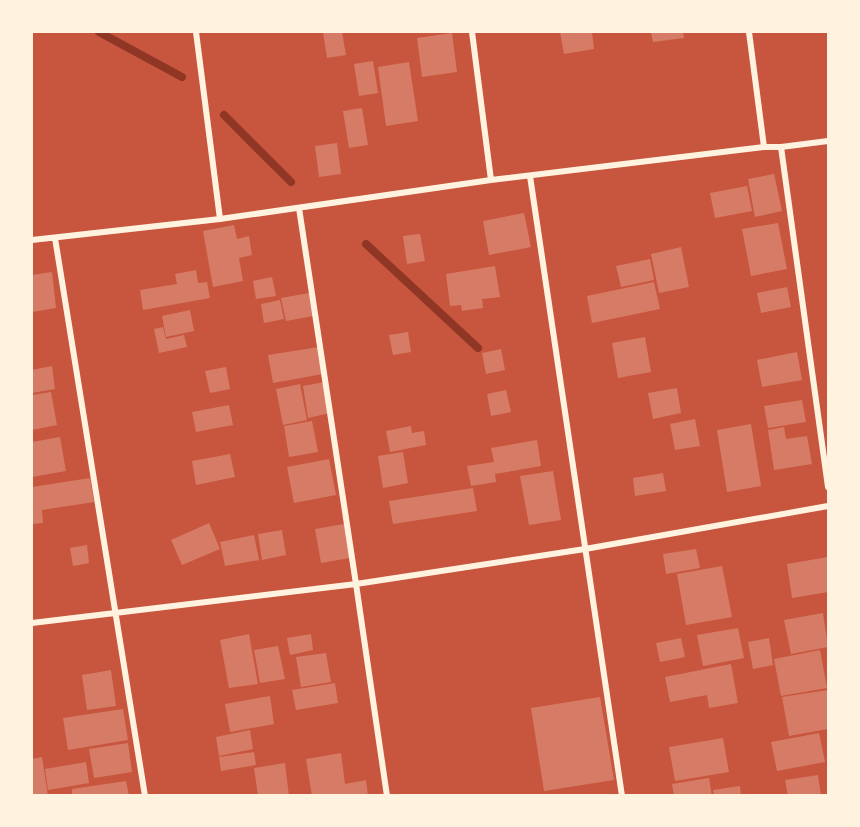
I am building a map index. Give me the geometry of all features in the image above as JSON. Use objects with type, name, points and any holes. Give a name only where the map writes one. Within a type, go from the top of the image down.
[{"type":"street","points":[[196,32],[220,219]]},
{"type":"street","points":[[472,32],[490,180]]},
{"type":"street","points":[[749,32],[764,147]]},
{"type":"street","points":[[32,240],[220,219],[490,180],[828,141]]},
{"type":"street","points":[[781,147],[828,487]]},
{"type":"street","points":[[530,176],[622,795]]},
{"type":"street","points":[[299,208],[387,795]]},
{"type":"street","points":[[55,238],[145,795]]},
{"type":"street","points":[[32,623],[356,584],[585,549],[828,506]]},
{"type":"building","points":[[323,32],[342,32],[346,55],[327,58]]},
{"type":"building","points":[[560,32],[592,32],[594,49],[564,54]]},
{"type":"building","points":[[651,32],[683,32],[684,38],[653,42]]},
{"type":"building","points":[[452,33],[457,72],[422,77],[417,38]]},
{"type":"building","points":[[373,61],[378,93],[359,96],[354,64]]},
{"type":"building","points":[[409,62],[418,121],[386,126],[378,67]]},
{"type":"building","points":[[362,108],[368,145],[349,148],[343,111]]},
{"type":"building","points":[[337,143],[341,174],[319,177],[315,146]]},
{"type":"building","points":[[774,174],[782,211],[755,217],[748,179]]},
{"type":"building","points":[[747,186],[752,211],[715,218],[710,193]]},
{"type":"building","points":[[524,213],[531,247],[489,255],[483,221]]},
{"type":"building","points":[[778,223],[787,269],[751,276],[742,229]]},
{"type":"building","points":[[234,225],[237,239],[249,236],[252,255],[239,258],[243,281],[213,287],[203,231]]},
{"type":"building","points":[[420,234],[425,261],[407,264],[403,236]]},
{"type":"building","points":[[681,247],[689,287],[659,293],[651,254]]},
{"type":"building","points":[[650,259],[654,280],[621,287],[616,266]]},
{"type":"building","points":[[495,266],[500,297],[482,299],[483,308],[462,311],[461,305],[450,306],[446,274]]},
{"type":"building","points":[[196,270],[198,283],[207,282],[210,298],[143,310],[140,290],[177,284],[175,274]]},
{"type":"building","points":[[52,272],[56,308],[32,312],[32,275]]},
{"type":"building","points":[[272,277],[276,296],[256,299],[253,281]]},
{"type":"building","points":[[654,282],[660,309],[592,323],[587,296]]},
{"type":"building","points":[[787,287],[791,307],[761,313],[757,293]]},
{"type":"building","points":[[309,293],[313,316],[286,321],[281,298]]},
{"type":"building","points":[[280,300],[284,319],[264,323],[261,304]]},
{"type":"building","points":[[190,310],[194,331],[166,337],[162,316]]},
{"type":"building","points":[[163,327],[166,339],[184,335],[187,347],[159,353],[154,329]]},
{"type":"building","points":[[408,332],[411,352],[393,355],[389,335]]},
{"type":"building","points":[[645,337],[651,372],[618,378],[612,343]]},
{"type":"building","points":[[319,347],[323,374],[273,383],[268,355]]},
{"type":"building","points":[[501,349],[505,370],[486,374],[482,353]]},
{"type":"building","points":[[797,352],[802,380],[762,387],[757,360]]},
{"type":"building","points":[[52,366],[55,389],[32,393],[32,370]]},
{"type":"building","points":[[226,367],[230,389],[210,393],[205,371]]},
{"type":"building","points":[[324,382],[330,413],[308,418],[303,386]]},
{"type":"building","points":[[300,384],[307,420],[283,425],[276,389]]},
{"type":"building","points":[[677,388],[681,413],[653,419],[648,393]]},
{"type":"building","points":[[506,390],[511,412],[491,416],[487,394]]},
{"type":"building","points":[[51,392],[57,425],[32,430],[32,395]]},
{"type":"building","points":[[802,400],[806,422],[768,428],[764,406]]},
{"type":"building","points":[[229,405],[233,425],[196,432],[192,412]]},
{"type":"building","points":[[695,419],[700,446],[675,450],[670,424]]},
{"type":"building","points":[[312,421],[318,452],[289,457],[284,426]]},
{"type":"building","points":[[751,424],[761,486],[727,492],[717,430]]},
{"type":"building","points":[[411,426],[412,433],[424,431],[426,445],[390,452],[386,431]]},
{"type":"building","points":[[784,427],[786,439],[807,436],[812,464],[774,470],[768,430]]},
{"type":"building","points":[[60,437],[66,471],[32,477],[32,442]]},
{"type":"building","points":[[537,440],[541,466],[495,474],[496,482],[471,486],[467,466],[494,462],[491,448]]},
{"type":"building","points":[[403,452],[408,483],[383,488],[378,456]]},
{"type":"building","points":[[230,454],[235,477],[196,485],[192,461]]},
{"type":"building","points":[[329,459],[336,495],[294,503],[287,467]]},
{"type":"building","points":[[553,471],[561,520],[529,525],[520,476]]},
{"type":"building","points":[[663,473],[666,491],[635,496],[633,478]]},
{"type":"building","points":[[90,478],[94,502],[42,510],[43,523],[32,524],[32,487]]},
{"type":"building","points":[[473,488],[477,511],[393,524],[389,501]]},
{"type":"building","points":[[209,523],[220,549],[182,565],[171,540]]},
{"type":"building","points":[[344,524],[350,558],[321,563],[315,529]]},
{"type":"building","points":[[282,530],[286,555],[262,560],[258,534]]},
{"type":"building","points":[[254,535],[259,560],[225,566],[220,542]]},
{"type":"building","points":[[87,545],[89,563],[73,566],[70,548]]},
{"type":"building","points":[[696,549],[700,568],[666,574],[663,554]]},
{"type":"building","points":[[828,557],[828,592],[792,598],[787,564]]},
{"type":"building","points":[[722,566],[732,617],[686,625],[677,574]]},
{"type":"building","points":[[823,613],[828,647],[791,654],[784,620]]},
{"type":"building","points":[[738,628],[744,658],[703,666],[697,635]]},
{"type":"building","points":[[249,634],[258,684],[229,688],[220,640]]},
{"type":"building","points":[[311,634],[313,650],[290,655],[287,638]]},
{"type":"building","points":[[681,638],[685,657],[660,662],[656,643]]},
{"type":"building","points":[[769,638],[773,665],[753,669],[748,642]]},
{"type":"building","points":[[278,646],[285,679],[260,683],[254,650]]},
{"type":"building","points":[[820,650],[827,688],[781,696],[774,659]]},
{"type":"building","points":[[326,653],[331,682],[301,687],[296,657]]},
{"type":"building","points":[[731,664],[738,703],[709,708],[707,695],[670,702],[665,677]]},
{"type":"building","points":[[111,670],[116,706],[87,710],[82,675]]},
{"type":"building","points":[[335,683],[338,703],[296,710],[292,690]]},
{"type":"building","points":[[828,690],[828,729],[789,736],[782,697]]},
{"type":"building","points":[[270,696],[274,724],[230,732],[225,704]]},
{"type":"building","points":[[600,697],[614,780],[544,791],[531,708]]},
{"type":"building","points":[[123,709],[128,740],[68,750],[63,718]]},
{"type":"building","points":[[250,730],[253,749],[219,756],[216,737]]},
{"type":"building","points":[[819,733],[825,762],[777,771],[771,742]]},
{"type":"building","points":[[723,738],[729,772],[675,781],[669,747]]},
{"type":"building","points":[[128,743],[132,772],[94,778],[89,749]]},
{"type":"building","points":[[254,752],[256,765],[221,771],[219,757]]},
{"type":"building","points":[[341,753],[345,784],[366,780],[368,796],[312,796],[306,759]]},
{"type":"building","points":[[42,757],[48,796],[32,796],[32,759]]},
{"type":"building","points":[[86,762],[89,783],[48,790],[45,769]]},
{"type":"building","points":[[285,763],[289,796],[258,796],[254,768]]},
{"type":"building","points":[[818,775],[821,796],[788,796],[785,780]]},
{"type":"building","points":[[709,778],[712,796],[674,796],[672,784]]},
{"type":"building","points":[[126,781],[129,796],[72,796],[72,789]]},
{"type":"building","points":[[740,786],[741,796],[714,796],[713,790]]},
{"type":"waterway","points":[[99,32],[182,77]]},
{"type":"waterway","points":[[224,115],[291,182]]},
{"type":"waterway","points":[[366,244],[478,348]]}]
